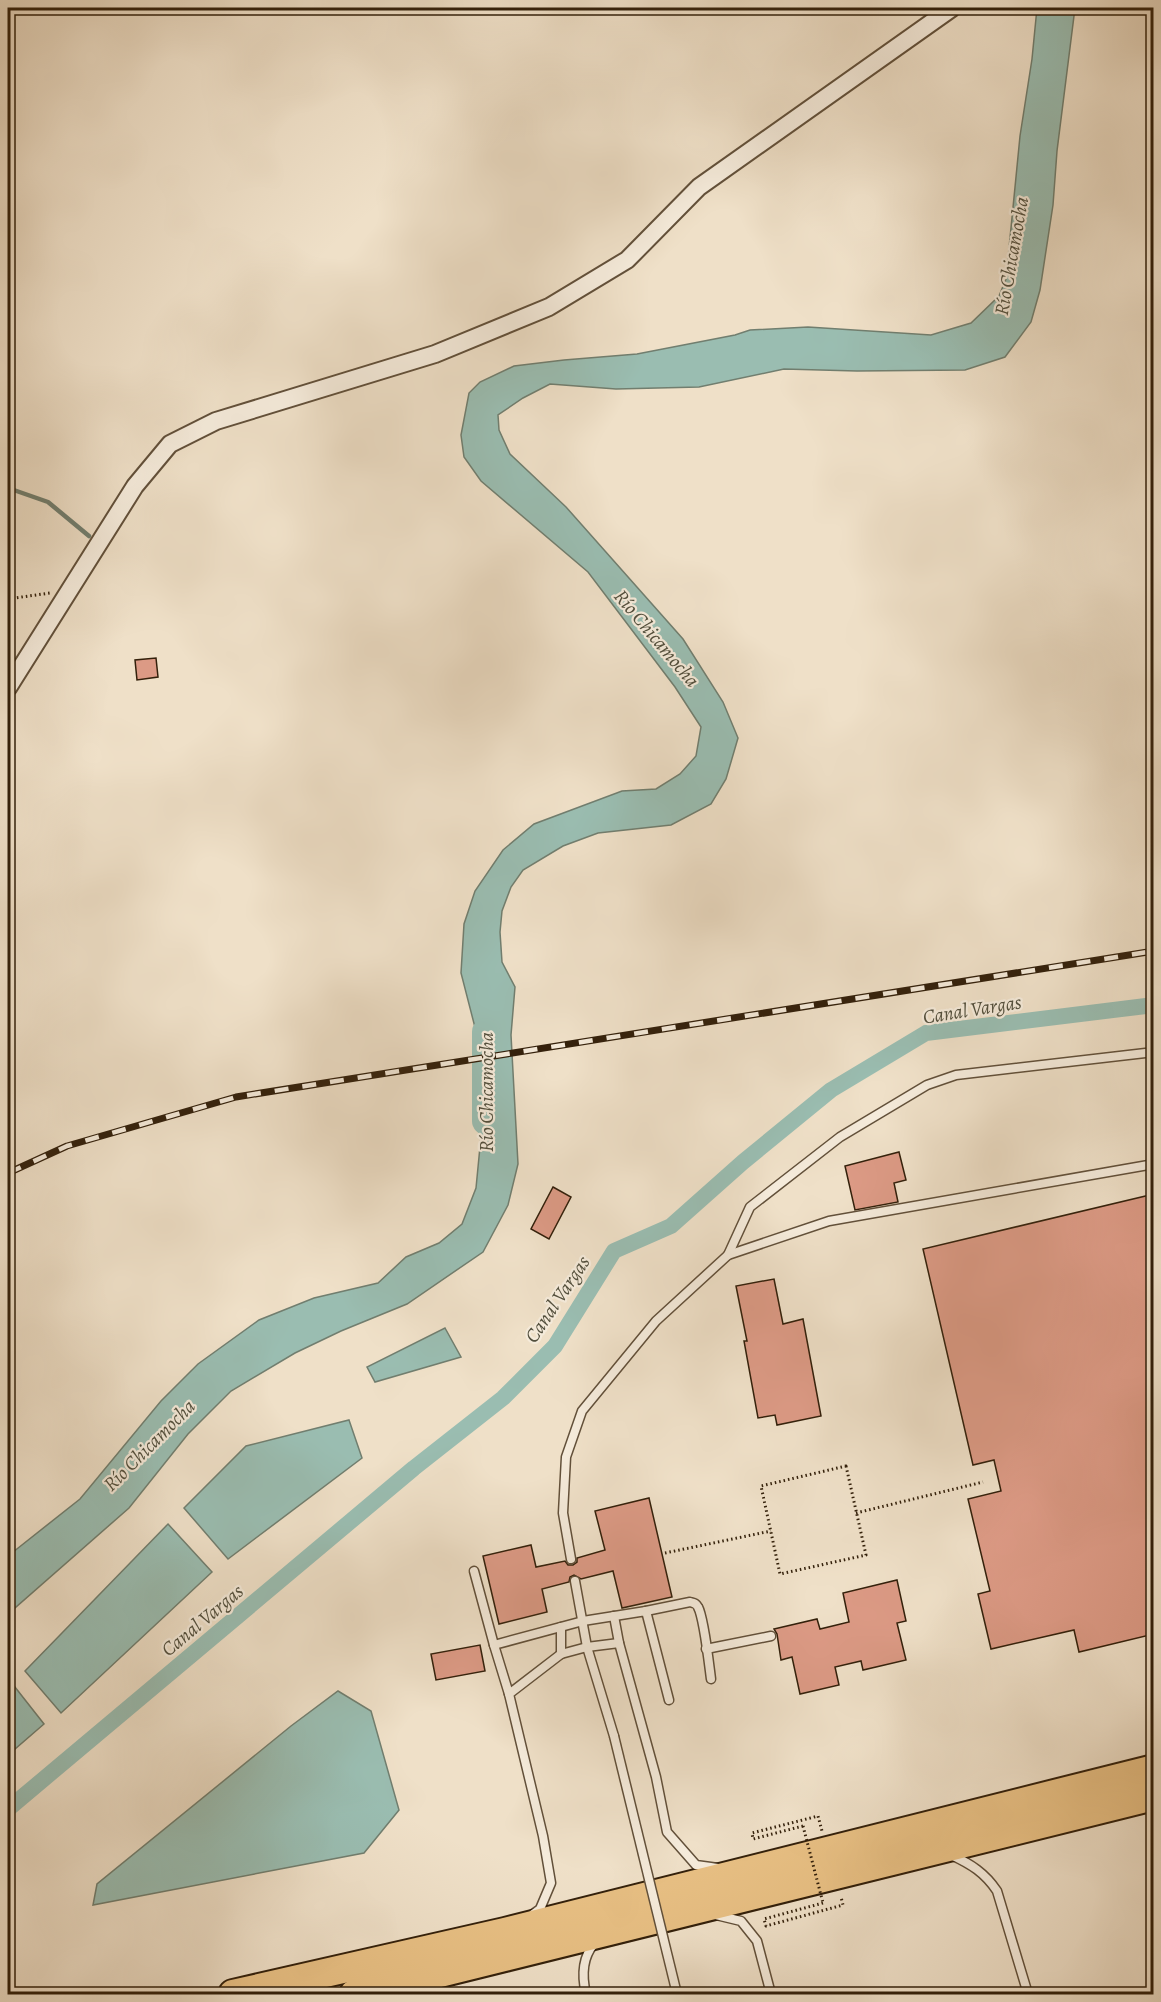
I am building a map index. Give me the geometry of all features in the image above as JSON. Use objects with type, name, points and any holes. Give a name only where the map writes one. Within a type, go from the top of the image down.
[{"type":"highway","points":[[354,1995],[695,1910],[831,1863],[1154,1769]]},
{"type":"highway","points":[[233,1995],[505,1932],[745,1872],[937,1849],[1154,1796]]},
{"type":"street","points":[[8,688],[135,486],[170,444],[216,422],[435,354],[549,307],[627,260],[699,188],[952,8]]},
{"type":"lane","points":[[571,1559],[563,1513],[566,1457],[582,1411],[656,1321],[728,1255],[750,1207],[840,1137],[927,1085],[956,1076],[1154,1052]]},
{"type":"lane","points":[[728,1255],[828,1221],[1154,1164]]},
{"type":"lane","points":[[474,1571],[509,1694],[543,1836],[551,1883],[540,1909],[505,1932]]},
{"type":"lane","points":[[575,1581],[588,1647],[614,1736],[677,1995]]},
{"type":"lane","points":[[494,1645],[583,1621],[690,1602],[699,1608],[711,1679]]},
{"type":"lane","points":[[646,1611],[669,1700]]},
{"type":"lane","points":[[614,1616],[619,1643],[656,1777],[667,1832],[696,1865],[745,1872]]},
{"type":"lane","points":[[561,1627],[561,1654]]},
{"type":"lane","points":[[706,1649],[771,1636]]},
{"type":"lane","points":[[509,1694],[561,1654],[588,1647],[619,1643]]},
{"type":"lane","points":[[937,1849],[975,1867],[989,1879],[998,1891],[1028,1995]]},
{"type":"lane","points":[[695,1910],[741,1921],[757,1941],[771,1995]]},
{"type":"lane","points":[[586,1995],[582,1978],[588,1951],[600,1935]]},
{"type":"path","points":[[8,598],[69,590]]},
{"type":"path","points":[[846,1466],[866,1555],[780,1574],[771,1531],[761,1486],[846,1466]]},
{"type":"path","points":[[856,1513],[983,1482]]},
{"type":"path","points":[[665,1553],[771,1531]]},
{"type":"path","points":[[818,1816],[831,1863],[843,1905],[766,1926],[764,1919],[824,1903],[803,1826],[753,1839],[752,1833],[818,1816]]},
{"type":"water","points":[[1037,8],[1075,8],[1057,151],[1053,205],[1040,290],[1031,322],[1005,357],[965,370],[784,369],[699,387],[616,389],[550,384],[523,398],[498,415],[499,430],[510,454],[566,507],[683,639],[723,702],[738,738],[726,779],[711,804],[671,825],[598,833],[563,846],[523,870],[511,887],[502,911],[500,932],[502,962],[515,987],[511,1035],[518,1164],[508,1205],[483,1252],[407,1304],[295,1353],[231,1391],[188,1434],[129,1508],[8,1614],[8,1556],[80,1499],[161,1401],[198,1364],[259,1320],[314,1298],[378,1283],[406,1257],[439,1243],[462,1224],[476,1188],[487,1074],[461,973],[464,924],[475,891],[503,850],[534,824],[622,791],[656,789],[680,774],[696,756],[701,727],[675,687],[588,572],[481,481],[464,457],[461,435],[469,393],[480,382],[514,366],[637,354],[750,330],[808,327],[931,335],[971,323],[999,296],[1006,279],[1020,136]]},
{"type":"water","points":[[445,1328],[461,1357],[375,1382],[367,1367]]},
{"type":"water","points":[[349,1420],[362,1458],[228,1559],[184,1508],[246,1446]]},
{"type":"water","points":[[168,1524],[212,1572],[61,1713],[25,1671]]},
{"type":"water","points":[[11,1682],[44,1724],[8,1755],[8,1686]]},
{"type":"water","points":[[338,1691],[371,1711],[399,1810],[364,1853],[93,1905],[97,1884],[291,1726]]},
{"type":"building","points":[[156,658],[158,677],[137,680],[135,660]]},
{"type":"building","points":[[899,1152],[906,1180],[894,1183],[898,1202],[855,1210],[845,1166]]},
{"type":"building","points":[[553,1187],[571,1197],[549,1239],[531,1229]]},
{"type":"building","points":[[1154,1194],[1154,1634],[1079,1652],[1074,1630],[991,1649],[978,1594],[990,1591],[968,1499],[1001,1491],[994,1460],[973,1465],[923,1249]]},
{"type":"building","points":[[774,1279],[783,1324],[803,1319],[821,1416],[777,1425],[775,1415],[758,1418],[744,1341],[747,1341],[736,1286]]},
{"type":"building","points":[[649,1498],[672,1597],[622,1608],[613,1571],[581,1579],[574,1575],[570,1577],[569,1582],[542,1589],[547,1612],[499,1624],[483,1556],[531,1545],[536,1567],[565,1561],[568,1565],[573,1565],[577,1562],[577,1558],[605,1550],[595,1511]]},
{"type":"building","points":[[897,1580],[906,1621],[897,1623],[906,1660],[863,1670],[861,1661],[835,1667],[839,1685],[800,1694],[792,1657],[781,1660],[777,1634],[774,1629],[817,1619],[820,1629],[849,1622],[843,1593]]},
{"type":"building","points":[[480,1645],[485,1671],[436,1680],[431,1654]]},
{"type":"waterway","points":[[8,488],[48,502],[89,536]]},
{"type":"waterway","name":"Canal Vargas","points":[[8,1809],[414,1468],[503,1398],[555,1346],[614,1251],[671,1226],[743,1162],[831,1090],[926,1033],[1154,1005]]},
{"type":"waterway","name":"Río Chicamocha","points":[[486,1032],[486,1121]]},
{"type":"railway","points":[[8,1173],[67,1146],[236,1097],[1154,951]]}]
